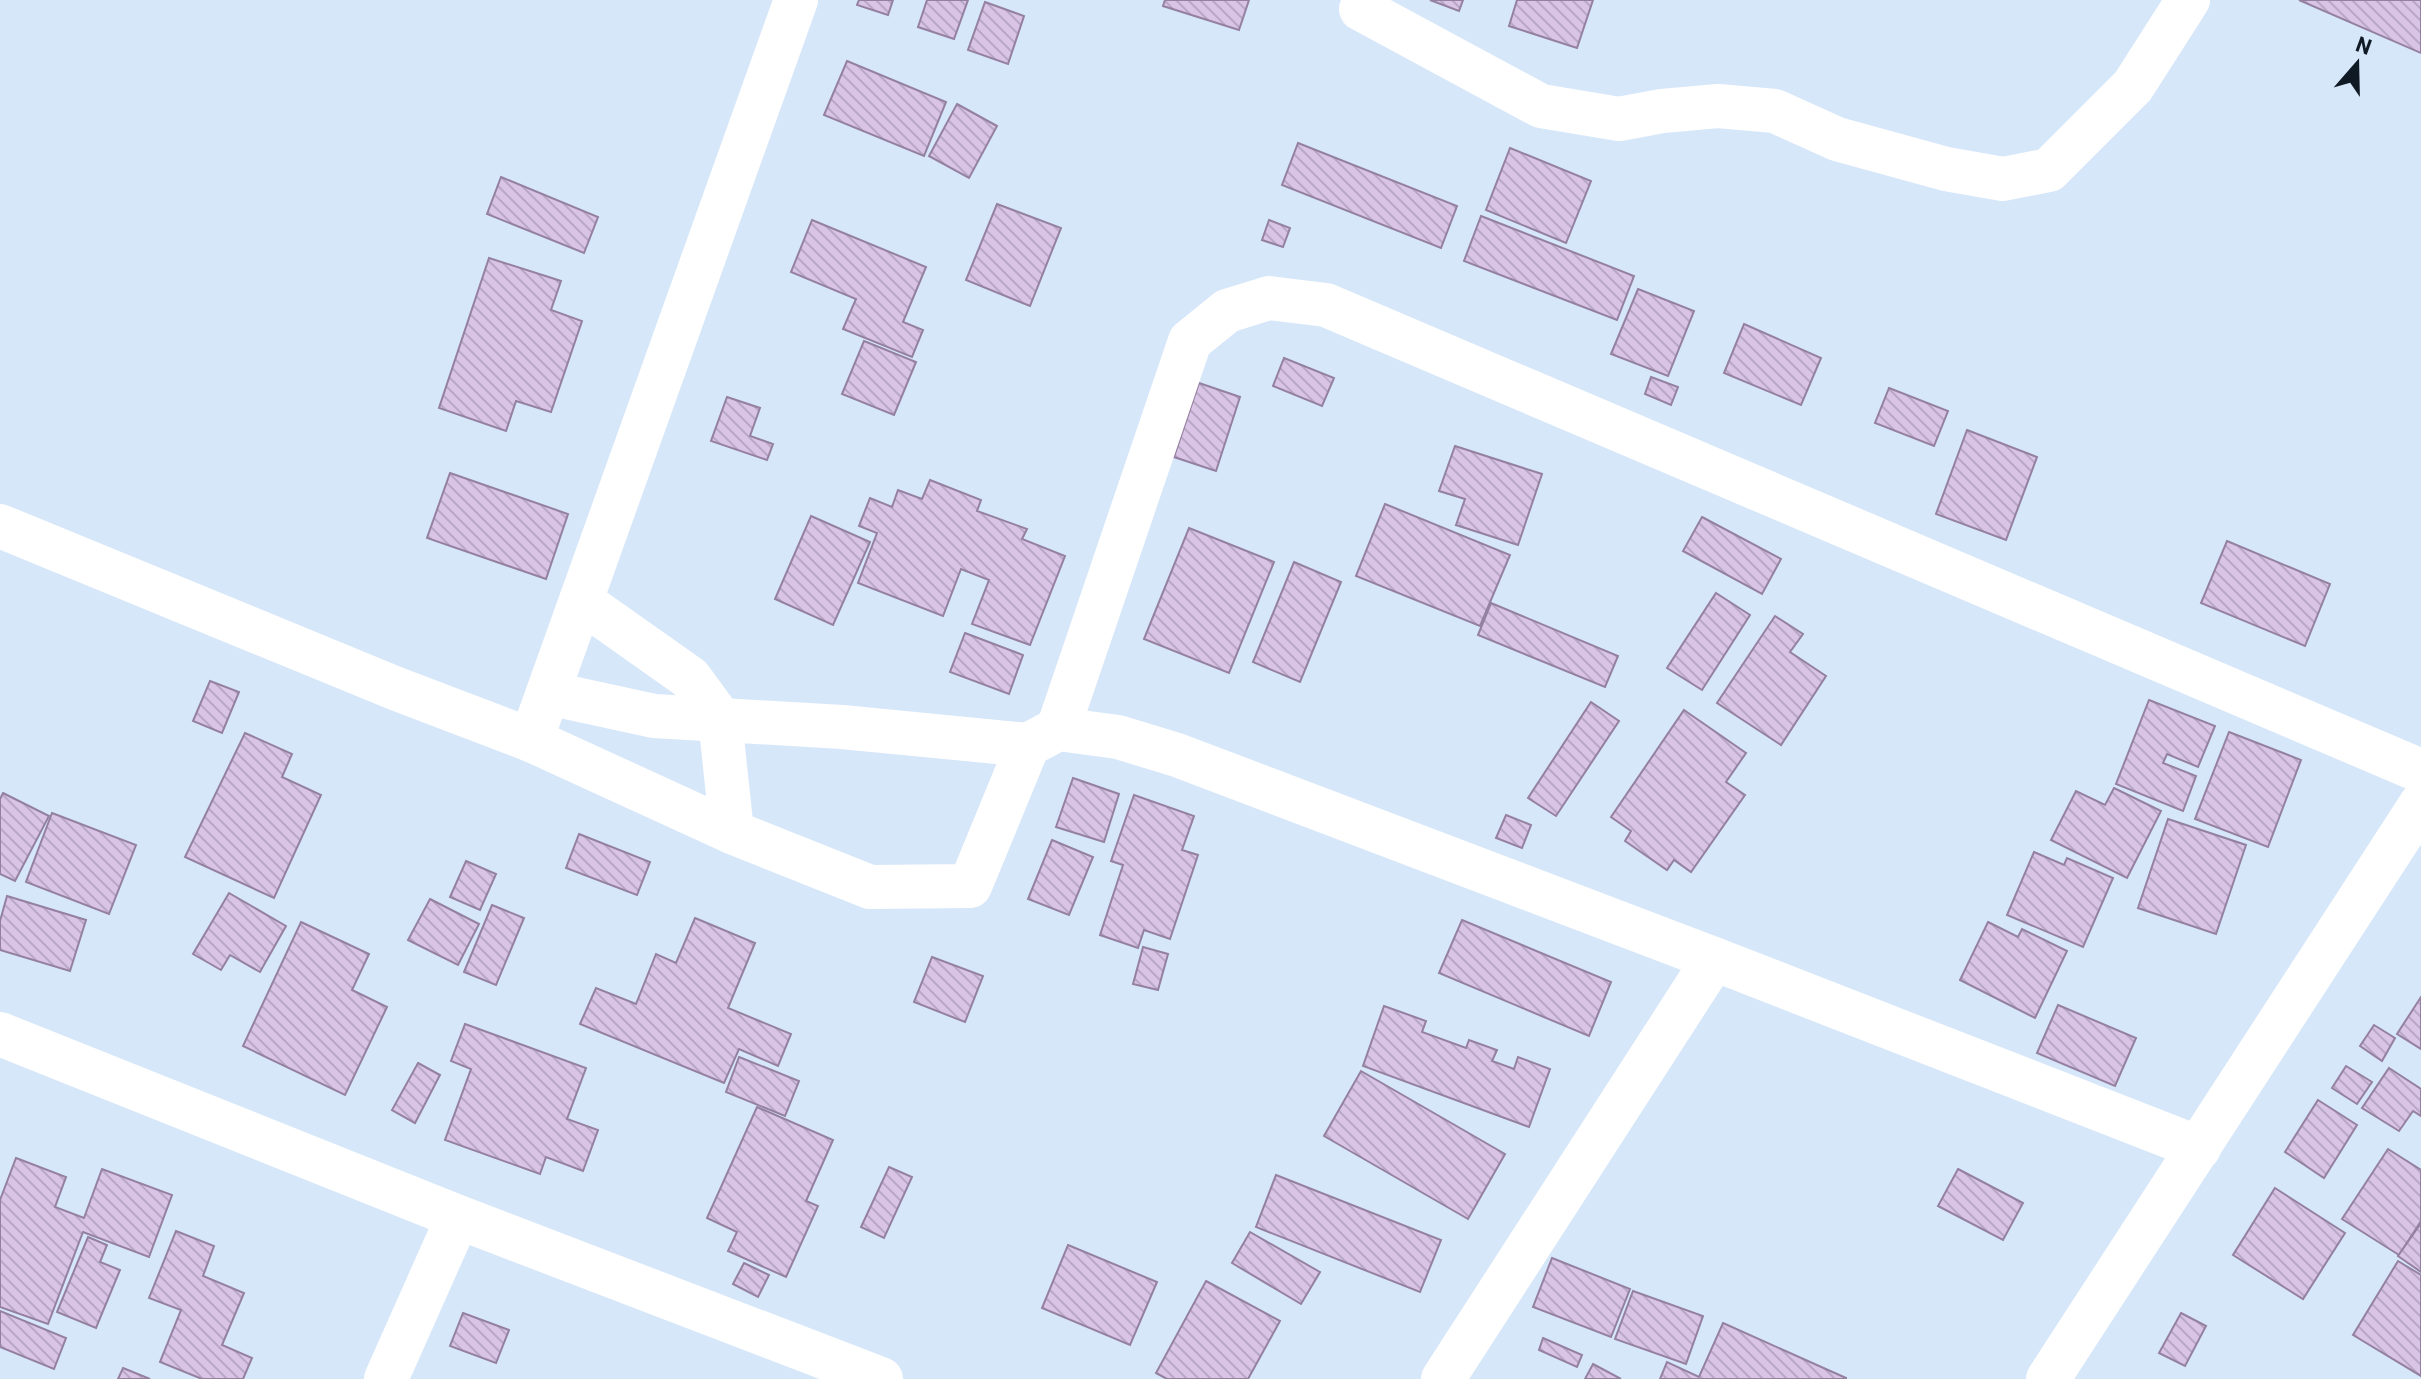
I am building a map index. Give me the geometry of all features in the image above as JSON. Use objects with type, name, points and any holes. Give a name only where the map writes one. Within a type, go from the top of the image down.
[{"type":"street","points":[[531,740],[796,0]]},
{"type":"street","points":[[1361,9],[1541,106],[1619,119],[1718,106],[1775,111],[1837,139],[1946,169],[2003,179],[2049,170],[2133,86],[2188,0]]},
{"type":"street","points":[[0,526],[397,689],[531,740],[732,832],[870,887],[970,886],[1043,737],[1190,341],[1227,311],[1269,298],[1326,305],[2421,771]]},
{"type":"street","points":[[581,601],[690,678],[720,719],[732,832]]},
{"type":"street","points":[[548,693],[654,716],[1043,737],[1118,737],[1177,755],[1714,959],[2199,1148]]},
{"type":"street","points":[[2048,1379],[2421,804]]},
{"type":"street","points":[[1443,1379],[1714,959]]},
{"type":"street","points":[[0,1034],[458,1217],[881,1379]]},
{"type":"street","points":[[386,1379],[458,1217]]},
{"type":"building","points":[[859,0],[893,0],[888,15],[857,5]]},
{"type":"building","points":[[927,0],[968,0],[954,39],[918,27]]},
{"type":"building","points":[[1165,0],[1249,0],[1239,30],[1163,6]]},
{"type":"building","points":[[1430,0],[1463,0],[1459,11]]},
{"type":"building","points":[[1517,0],[1593,0],[1577,48],[1509,26]]},
{"type":"building","points":[[2299,0],[2421,0],[2421,53]]},
{"type":"building","points":[[985,2],[1024,16],[1008,64],[968,50]]},
{"type":"building","points":[[847,61],[946,102],[924,156],[824,115]]},
{"type":"building","points":[[957,104],[997,126],[969,178],[929,156]]},
{"type":"building","points":[[1298,143],[1457,206],[1441,248],[1282,185]]},
{"type":"building","points":[[1510,148],[1591,181],[1566,243],[1486,210]]},
{"type":"building","points":[[501,177],[598,217],[584,253],[487,214]]},
{"type":"building","points":[[997,204],[1061,228],[1030,306],[966,280]]},
{"type":"building","points":[[1481,216],[1634,276],[1617,320],[1464,261]]},
{"type":"building","points":[[812,220],[926,267],[903,322],[923,330],[912,357],[843,329],[856,299],[791,272]]},
{"type":"building","points":[[1269,220],[1290,228],[1283,247],[1262,240]]},
{"type":"building","points":[[489,258],[561,281],[551,310],[582,321],[551,412],[516,401],[506,431],[439,408]]},
{"type":"building","points":[[1638,289],[1694,311],[1668,376],[1611,354]]},
{"type":"building","points":[[1744,324],[1821,358],[1801,405],[1724,373]]},
{"type":"building","points":[[864,341],[916,362],[894,415],[842,394]]},
{"type":"building","points":[[1284,358],[1334,378],[1322,406],[1273,386]]},
{"type":"building","points":[[1651,377],[1678,387],[1671,405],[1645,394]]},
{"type":"building","points":[[1199,383],[1240,397],[1216,471],[1174,457]]},
{"type":"building","points":[[1889,388],[1948,411],[1934,446],[1875,423]]},
{"type":"building","points":[[727,397],[760,408],[750,436],[773,444],[767,460],[711,441]]},
{"type":"building","points":[[1967,430],[2037,457],[2006,540],[1936,514]]},
{"type":"building","points":[[1455,446],[1542,474],[1518,545],[1456,525],[1465,499],[1439,491]]},
{"type":"building","points":[[450,473],[568,514],[546,579],[427,538]]},
{"type":"building","points":[[930,480],[981,500],[977,511],[1027,529],[1022,539],[1065,556],[1030,645],[972,624],[989,580],[961,569],[943,616],[858,583],[877,533],[859,526],[870,498],[892,507],[898,490],[922,499]]},
{"type":"building","points":[[1385,504],[1510,555],[1480,626],[1356,576]]},
{"type":"building","points":[[811,516],[870,542],[833,625],[775,599]]},
{"type":"building","points":[[1702,517],[1781,559],[1762,594],[1683,551]]},
{"type":"building","points":[[1189,528],[1274,562],[1229,673],[1144,639]]},
{"type":"building","points":[[2227,541],[2330,584],[2305,646],[2201,603]]},
{"type":"building","points":[[1294,562],[1341,582],[1300,682],[1253,662]]},
{"type":"building","points":[[1716,593],[1750,615],[1702,690],[1667,668]]},
{"type":"building","points":[[1491,603],[1618,656],[1605,687],[1478,635]]},
{"type":"building","points":[[1775,616],[1803,634],[1790,652],[1826,676],[1781,745],[1717,703]]},
{"type":"building","points":[[965,633],[1023,655],[1009,694],[950,672]]},
{"type":"building","points":[[210,681],[239,692],[222,733],[193,721]]},
{"type":"building","points":[[2149,700],[2215,726],[2198,767],[2167,754],[2163,763],[2196,776],[2183,811],[2116,784]]},
{"type":"building","points":[[1591,702],[1619,721],[1556,816],[1528,798]]},
{"type":"building","points":[[1684,710],[1746,753],[1726,782],[1745,795],[1691,872],[1674,860],[1667,870],[1625,841],[1631,831],[1611,817]]},
{"type":"building","points":[[2229,732],[2301,760],[2268,847],[2195,819]]},
{"type":"building","points":[[245,733],[292,754],[282,777],[321,795],[274,898],[185,857]]},
{"type":"building","points":[[1073,778],[1119,794],[1104,842],[1056,827]]},
{"type":"building","points":[[2114,788],[2161,811],[2127,878],[2051,840],[2076,791],[2105,805]]},
{"type":"building","points":[[3,793],[49,816],[15,881],[0,874],[0,799]]},
{"type":"building","points":[[1134,795],[1194,816],[1182,850],[1198,855],[1170,939],[1144,930],[1138,948],[1100,935],[1123,865],[1111,861]]},
{"type":"building","points":[[52,813],[136,845],[109,914],[26,882]]},
{"type":"building","points":[[1506,815],[1531,825],[1522,848],[1496,838]]},
{"type":"building","points":[[2168,819],[2246,845],[2216,934],[2138,908]]},
{"type":"building","points":[[579,834],[650,862],[637,895],[566,868]]},
{"type":"building","points":[[1052,840],[1093,857],[1069,915],[1028,899]]},
{"type":"building","points":[[2034,852],[2064,865],[2067,858],[2113,878],[2083,947],[2007,915]]},
{"type":"building","points":[[466,861],[496,874],[480,910],[450,897]]},
{"type":"building","points":[[229,893],[286,926],[260,972],[230,955],[221,970],[193,954]]},
{"type":"building","points":[[7,896],[86,920],[70,971],[0,950],[0,921]]},
{"type":"building","points":[[430,899],[479,924],[458,965],[408,940]]},
{"type":"building","points":[[492,905],[524,918],[496,985],[464,972]]},
{"type":"building","points":[[695,918],[755,943],[728,1008],[791,1034],[778,1066],[739,1049],[724,1083],[580,1024],[596,988],[636,1004],[656,954],[676,963]]},
{"type":"building","points":[[1462,920],[1611,982],[1589,1036],[1439,973]]},
{"type":"building","points":[[301,922],[369,954],[352,990],[387,1007],[345,1095],[243,1046]]},
{"type":"building","points":[[1988,922],[2018,937],[2022,929],[2067,951],[2035,1018],[1960,980]]},
{"type":"building","points":[[1143,947],[1168,954],[1158,990],[1133,984]]},
{"type":"building","points":[[932,957],[983,976],[965,1022],[914,1002]]},
{"type":"building","points":[[2421,997],[2421,1049],[2397,1034]]},
{"type":"building","points":[[2058,1005],[2136,1038],[2115,1086],[2037,1053]]},
{"type":"building","points":[[1384,1006],[1426,1021],[1422,1032],[1466,1048],[1469,1040],[1497,1050],[1492,1061],[1514,1069],[1518,1057],[1550,1069],[1529,1127],[1363,1066]]},
{"type":"building","points":[[465,1024],[586,1068],[567,1119],[598,1130],[583,1171],[546,1157],[540,1174],[445,1140],[471,1069],[451,1061]]},
{"type":"building","points":[[2374,1025],[2395,1038],[2382,1061],[2360,1046]]},
{"type":"building","points":[[739,1057],[799,1081],[785,1116],[726,1092]]},
{"type":"building","points":[[418,1063],[440,1075],[415,1123],[392,1110]]},
{"type":"building","points":[[2346,1066],[2372,1082],[2357,1104],[2332,1088]]},
{"type":"building","points":[[2389,1068],[2421,1089],[2421,1116],[2413,1111],[2399,1131],[2362,1108]]},
{"type":"building","points":[[1361,1071],[1505,1154],[1468,1219],[1324,1136]]},
{"type":"building","points":[[2318,1100],[2357,1125],[2324,1178],[2285,1152]]},
{"type":"building","points":[[757,1107],[833,1140],[806,1201],[818,1206],[786,1277],[728,1251],[737,1232],[707,1218]]},
{"type":"building","points":[[2388,1149],[2421,1170],[2421,1221],[2399,1255],[2342,1219]]},
{"type":"building","points":[[16,1158],[66,1177],[55,1207],[84,1218],[102,1169],[172,1195],[149,1257],[83,1232],[48,1324],[0,1307],[0,1200]]},
{"type":"building","points":[[889,1167],[912,1177],[884,1238],[861,1227]]},
{"type":"building","points":[[1958,1169],[2023,1203],[2003,1240],[1938,1206]]},
{"type":"building","points":[[1276,1175],[1441,1240],[1420,1292],[1256,1227]]},
{"type":"building","points":[[2275,1188],[2345,1233],[2303,1299],[2233,1255]]},
{"type":"building","points":[[2421,1223],[2421,1272],[2398,1256]]},
{"type":"building","points":[[176,1231],[214,1246],[203,1276],[244,1293],[222,1345],[252,1358],[243,1379],[202,1379],[160,1362],[181,1310],[149,1298]]},
{"type":"building","points":[[1250,1232],[1320,1272],[1301,1304],[1232,1263]]},
{"type":"building","points":[[88,1237],[107,1245],[100,1262],[120,1270],[96,1328],[57,1312]]},
{"type":"building","points":[[1068,1245],[1157,1282],[1130,1345],[1042,1308]]},
{"type":"building","points":[[1552,1258],[1630,1289],[1611,1337],[1533,1307]]},
{"type":"building","points":[[2398,1261],[2421,1275],[2421,1376],[2353,1335]]},
{"type":"building","points":[[744,1263],[769,1275],[758,1297],[733,1284]]},
{"type":"building","points":[[1206,1281],[1280,1321],[1248,1379],[1167,1379],[1156,1373]]},
{"type":"building","points":[[1633,1291],[1703,1316],[1686,1364],[1615,1339]]},
{"type":"building","points":[[0,1311],[66,1338],[54,1369],[0,1347]]},
{"type":"building","points":[[463,1313],[509,1330],[496,1363],[450,1346]]},
{"type":"building","points":[[2181,1313],[2206,1326],[2185,1366],[2159,1353]]},
{"type":"building","points":[[1723,1323],[1846,1379],[1660,1379],[1667,1362],[1699,1377]]},
{"type":"building","points":[[1543,1338],[1582,1355],[1577,1367],[1539,1350]]},
{"type":"building","points":[[1593,1364],[1621,1379],[1585,1379]]},
{"type":"building","points":[[123,1368],[150,1379],[118,1379]]}]
